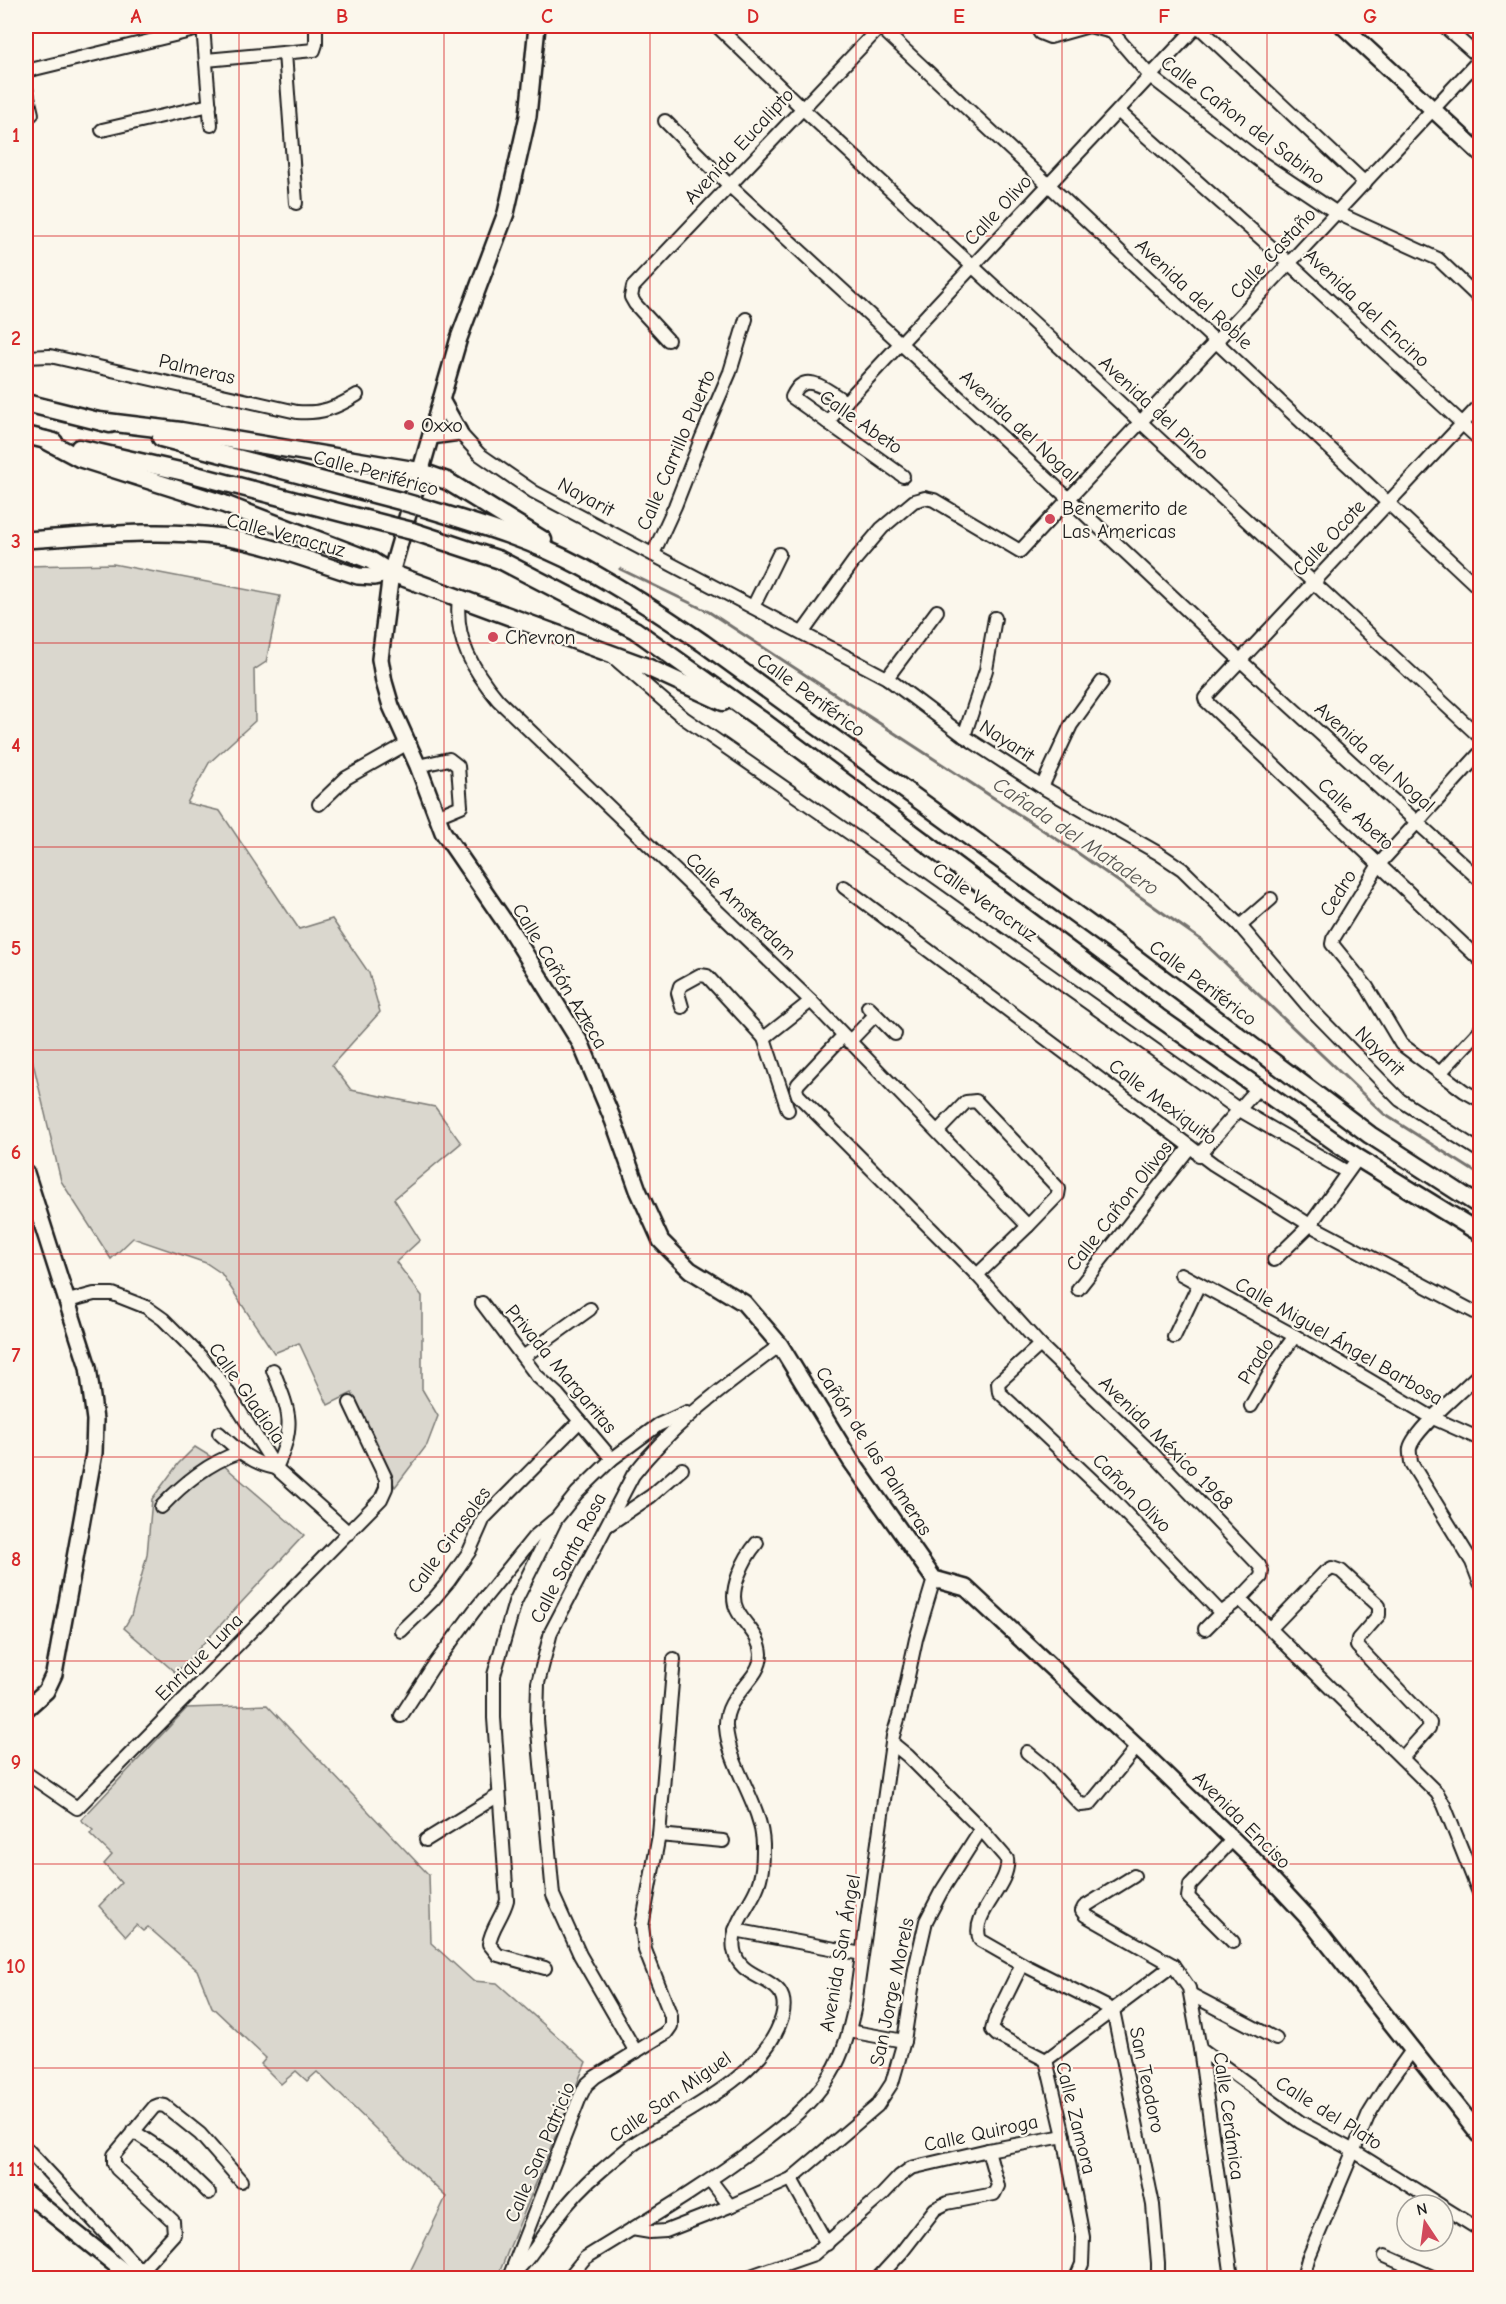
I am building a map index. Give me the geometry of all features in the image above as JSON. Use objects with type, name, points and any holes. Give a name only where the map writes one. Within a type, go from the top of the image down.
[{"type":"highway","name":"Calle Periférico","points":[[26,403],[411,504],[514,537],[581,566],[703,643],[1125,950],[1370,1135],[1480,1206]]},
{"type":"highway","points":[[99,421],[182,432],[419,471],[447,481],[477,498],[581,566]]},
{"type":"highway","points":[[26,435],[184,472],[404,529],[500,560],[606,614],[680,660],[1158,1017],[1258,1088],[1358,1158],[1480,1233]]},
{"type":"highway","points":[[45,440],[80,458],[224,504],[370,560],[391,573],[608,652],[760,719]]},
{"type":"main road","name":"Calle Cañón Azteca","points":[[537,26],[528,116],[506,213],[459,338],[391,573],[380,659],[384,682],[443,832],[511,931],[580,1044],[613,1120],[638,1190],[661,1240],[690,1270],[744,1303],[780,1345]]},
{"type":"main road","points":[[1342,26],[1480,153]]},
{"type":"main road","points":[[431,436],[459,432],[441,400]]},
{"type":"main road","name":"Calle Veracruz","points":[[26,540],[171,532],[250,543],[358,576],[374,577],[391,573]]},
{"type":"main road","points":[[26,1173],[30,1201],[69,1301],[94,1395],[94,1453],[54,1674],[46,1691],[26,1709]]},
{"type":"main road","name":"Cañón de las Palmeras","points":[[780,1345],[851,1461],[934,1579]]},
{"type":"main road","name":"Avenida Enciso","points":[[934,1579],[966,1588],[1137,1746],[1233,1839],[1307,1917],[1480,2135]]},
{"type":"main road","points":[[26,2193],[138,2276]]},
{"type":"street","points":[[206,60],[314,50],[316,26]]},
{"type":"street","name":"Avenida del Pino","points":[[717,26],[971,266],[1480,737]]},
{"type":"street","name":"Avenida Eucalipto","points":[[668,340],[635,304],[631,297],[633,287],[880,26]]},
{"type":"street","name":"Avenida del Roble","points":[[880,26],[1480,589]]},
{"type":"street","name":"Calle Cañon del Sabino","points":[[1036,26],[1045,36],[1089,26],[1112,32],[1150,76],[1262,164],[1336,213],[1438,259],[1480,299]]},
{"type":"street","points":[[1198,26],[1365,183]]},
{"type":"street","name":"Calle Olivo","points":[[827,422],[1198,26]]},
{"type":"street","points":[[1444,26],[1480,58]]},
{"type":"street","points":[[26,71],[203,27],[211,125]]},
{"type":"street","points":[[285,53],[296,203]]},
{"type":"street","name":"Calle Castaño","points":[[803,632],[854,561],[882,528],[914,501],[925,498],[934,500],[1020,551],[1434,110],[1480,58]]},
{"type":"street","points":[[26,88],[32,114]]},
{"type":"street","points":[[102,130],[210,105]]},
{"type":"street","name":"Avenida del Encino","points":[[1118,111],[1290,264],[1480,440]]},
{"type":"street","name":"Avenida del Nogal","points":[[665,121],[730,186],[1069,499],[1240,661],[1480,880]]},
{"type":"street","name":"Calle Carrillo Puerto","points":[[653,554],[680,495],[735,360],[746,319]]},
{"type":"street","name":"Palmeras","points":[[26,357],[50,356],[297,412],[324,412],[357,395]]},
{"type":"street","name":"Calle Abeto","points":[[846,402],[816,384],[807,382],[799,385],[792,397],[903,476]]},
{"type":"street","name":"Calle Ocote","points":[[1205,698],[1480,405]]},
{"type":"street","name":"Nayarit","points":[[459,432],[479,454],[534,492],[887,678],[964,736],[1042,787],[1182,869],[1240,926],[1308,1006],[1400,1100],[1480,1151]]},
{"type":"street","points":[[753,607],[779,554]]},
{"type":"street","name":"Calle Amsterdam","points":[[459,598],[458,623],[465,648],[483,681],[498,700],[811,1001],[1028,1226]]},
{"type":"street","points":[[887,678],[937,611]]},
{"type":"street","points":[[964,736],[986,670],[995,618]]},
{"type":"street","name":"Calle Veracruz","points":[[608,652],[684,718],[909,874],[1238,1109],[1347,1172]]},
{"type":"street","points":[[1042,787],[1071,725],[1102,682]]},
{"type":"street","name":"Calle Abeto","points":[[1205,698],[1480,960]]},
{"type":"street","points":[[319,804],[346,778],[408,743]]},
{"type":"street","name":"Cedro","points":[[1440,1073],[1401,1044],[1366,987],[1332,944],[1380,863],[1480,753]]},
{"type":"street","points":[[418,766],[449,759],[458,766],[461,806],[437,816]]},
{"type":"street","name":"Calle Mexiquito","points":[[844,888],[1194,1151],[1310,1225],[1480,1315]]},
{"type":"street","points":[[1240,926],[1271,899]]},
{"type":"street","points":[[682,1007],[678,993],[680,986],[704,974],[764,1038],[788,1110]]},
{"type":"street","points":[[764,1038],[811,1001]]},
{"type":"street","name":"Avenida México 1968","points":[[895,1034],[872,1011],[798,1084],[796,1089],[798,1095],[977,1275],[1040,1345],[1152,1453],[1259,1565],[1262,1577],[1240,1599]]},
{"type":"street","points":[[1480,1030],[1440,1073],[1480,1100]]},
{"type":"street","name":"Calle Cañon Olivos","points":[[1078,1289],[1194,1151],[1258,1088]]},
{"type":"street","points":[[938,1131],[966,1102],[976,1101],[1059,1190],[1058,1195],[977,1275]]},
{"type":"street","points":[[1274,1260],[1310,1225],[1358,1158]]},
{"type":"street","name":"Calle Miguel Ángel Barbosa","points":[[1181,1274],[1295,1336],[1433,1418],[1480,1439]]},
{"type":"street","points":[[1174,1337],[1199,1284]]},
{"type":"street","name":"Calle Gladiola","points":[[69,1301],[94,1294],[113,1294],[146,1307],[163,1319],[201,1357],[220,1380],[276,1468],[349,1533]]},
{"type":"street","name":"Privada Margaritas","points":[[482,1303],[537,1376],[612,1459]]},
{"type":"street","points":[[523,1357],[590,1309]]},
{"type":"street","name":"Prado","points":[[1251,1406],[1278,1359],[1295,1336]]},
{"type":"street","name":"Calle Santa Rosa","points":[[636,2052],[580,1955],[554,1895],[537,1720],[538,1683],[551,1632],[633,1475],[694,1409],[780,1345]]},
{"type":"street","name":"Cañon Olivo","points":[[1040,1345],[998,1383],[997,1387],[1110,1497],[1221,1613]]},
{"type":"street","points":[[219,1432],[240,1452],[258,1463],[276,1468],[290,1431],[282,1394],[273,1370]]},
{"type":"street","points":[[1480,1373],[1433,1418],[1415,1438],[1410,1448],[1411,1462],[1472,1562],[1480,1583]]},
{"type":"street","name":"Enrique Luna","points":[[26,1773],[77,1808],[381,1499],[387,1479],[350,1403]]},
{"type":"street","points":[[401,1716],[432,1668],[474,1611],[534,1536],[556,1519],[612,1459],[658,1425],[694,1409]]},
{"type":"street","name":"Calle Girasoles","points":[[401,1630],[433,1600],[448,1582],[469,1552],[484,1518],[580,1421]]},
{"type":"street","points":[[161,1507],[182,1485],[226,1457],[240,1452]]},
{"type":"street","points":[[607,1526],[651,1496],[682,1469]]},
{"type":"street","points":[[545,1968],[498,1955],[489,1944],[490,1935],[504,1911],[507,1900],[494,1718],[494,1675],[515,1602],[556,1519]]},
{"type":"street","points":[[757,1542],[746,1555],[740,1569],[734,1599],[736,1609],[759,1643],[759,1664],[728,1708],[726,1725],[730,1748],[763,1835],[763,1867],[756,1889],[735,1930],[862,1954]]},
{"type":"street","points":[[1271,1628],[1323,1574],[1332,1568],[1341,1571],[1379,1606],[1379,1615],[1358,1639],[1357,1646],[1430,1723],[1429,1728],[1402,1758]]},
{"type":"street","name":"Avenida San Ángel","points":[[568,2278],[585,2258],[711,2181],[786,2124],[832,2074],[849,2031],[892,1743],[916,1639],[934,1579]]},
{"type":"street","points":[[1205,1629],[1240,1599],[1271,1628],[1432,1788],[1444,1805],[1480,1895]]},
{"type":"street","points":[[674,1659],[659,1834],[723,1841]]},
{"type":"street","points":[[892,1743],[981,1829]]},
{"type":"street","points":[[1027,1752],[1081,1804],[1086,1806],[1137,1746]]},
{"type":"street","points":[[426,1840],[499,1795]]},
{"type":"street","name":"San Teodoro","points":[[981,1829],[1003,1853],[1007,1863],[1005,1873],[979,1923],[977,1933],[980,1940],[1113,2010],[1153,2205],[1158,2278]]},
{"type":"street","name":"San Jorge Morels","points":[[632,2229],[650,2232],[666,2231],[791,2179],[877,2106],[892,2083],[904,2041],[915,1969],[926,1921],[940,1892],[981,1829]]},
{"type":"street","name":"Calle San Patricio","points":[[509,2278],[586,2085],[595,2077],[666,2033],[671,2026],[671,2016],[642,1939],[642,1926],[659,1834]]},
{"type":"street","points":[[1233,1839],[1190,1885],[1188,1897],[1233,1942]]},
{"type":"street","points":[[1046,2060],[1173,1965],[1085,1915],[1082,1911],[1084,1907],[1134,1876]]},
{"type":"street","name":"Calle San Miguel","points":[[509,2278],[523,2266],[576,2193],[603,2169],[636,2143],[726,2087],[766,2050],[782,2018],[784,2000],[779,1990],[770,1981],[746,1971],[737,1961],[734,1947],[735,1930]]},
{"type":"street","name":"Calle Zamora","points":[[1022,1964],[995,2019],[992,2030],[997,2035],[1046,2060],[1064,2136],[1083,2237],[1082,2264],[1076,2278]]},
{"type":"street","name":"Calle Cerámica","points":[[1173,1965],[1184,1979],[1192,1995],[1232,2278]]},
{"type":"street","points":[[1192,1995],[1276,2039]]},
{"type":"street","points":[[849,2031],[904,2041]]},
{"type":"street","name":"Calle del Plato","points":[[1200,2049],[1300,2122],[1352,2150],[1421,2193]]},
{"type":"street","points":[[1303,2278],[1308,2259],[1352,2150],[1385,2088],[1413,2049]]},
{"type":"street","points":[[26,2148],[138,2276],[174,2234],[175,2228],[173,2221],[117,2169],[114,2155],[154,2107],[165,2106],[200,2134],[241,2181]]},
{"type":"street","points":[[132,2131],[171,2156],[209,2193]]},
{"type":"street","name":"Calle Quiroga","points":[[746,2278],[814,2254],[911,2168],[988,2150],[1064,2136]]},
{"type":"street","points":[[878,2278],[901,2253],[935,2209],[947,2203],[994,2194],[998,2186],[988,2150]]},
{"type":"street","points":[[791,2179],[827,2244]]},
{"type":"street","points":[[711,2181],[730,2206]]},
{"type":"street","name":"Calle del Plato","points":[[1455,2214],[1480,2230]]},
{"type":"street","points":[[1385,2256],[1420,2275],[1435,2278]]},
{"type":"shaded area","points":[[113,564],[280,596],[266,662],[254,670],[255,721],[209,763],[187,803],[220,811],[299,929],[332,919],[369,973],[380,1012],[332,1065],[351,1090],[435,1107],[461,1143],[394,1199],[420,1240],[396,1262],[422,1296],[422,1389],[438,1416],[427,1445],[395,1487],[352,1393],[328,1405],[299,1343],[274,1353],[221,1273],[206,1263],[133,1238],[111,1259],[61,1181],[26,1033],[26,566]]},
{"type":"shaded area","points":[[195,1447],[221,1463],[304,1535],[176,1673],[124,1628],[131,1616],[147,1555],[152,1499],[178,1464]]},
{"type":"shaded area","points":[[267,1705],[429,1875],[431,1943],[473,1981],[497,1983],[586,2062],[497,2278],[407,2278],[446,2197],[317,2072],[307,2081],[296,2071],[281,2084],[261,2064],[266,2058],[212,2007],[197,1970],[148,1927],[143,1931],[136,1925],[126,1936],[99,1906],[121,1883],[104,1864],[112,1855],[90,1834],[93,1830],[81,1820],[187,1708]]},
{"type":"waterway","name":"Cañada del Matadero","points":[[620,569],[709,612],[1078,853],[1200,939],[1384,1114],[1480,1175]]},
{"type":"place","name":"Oxxo","points":[[409,425]]},
{"type":"place","name":"Benemerito de Las Americas","points":[[1050,519]]},
{"type":"place","name":"Chevron","points":[[493,637]]}]
